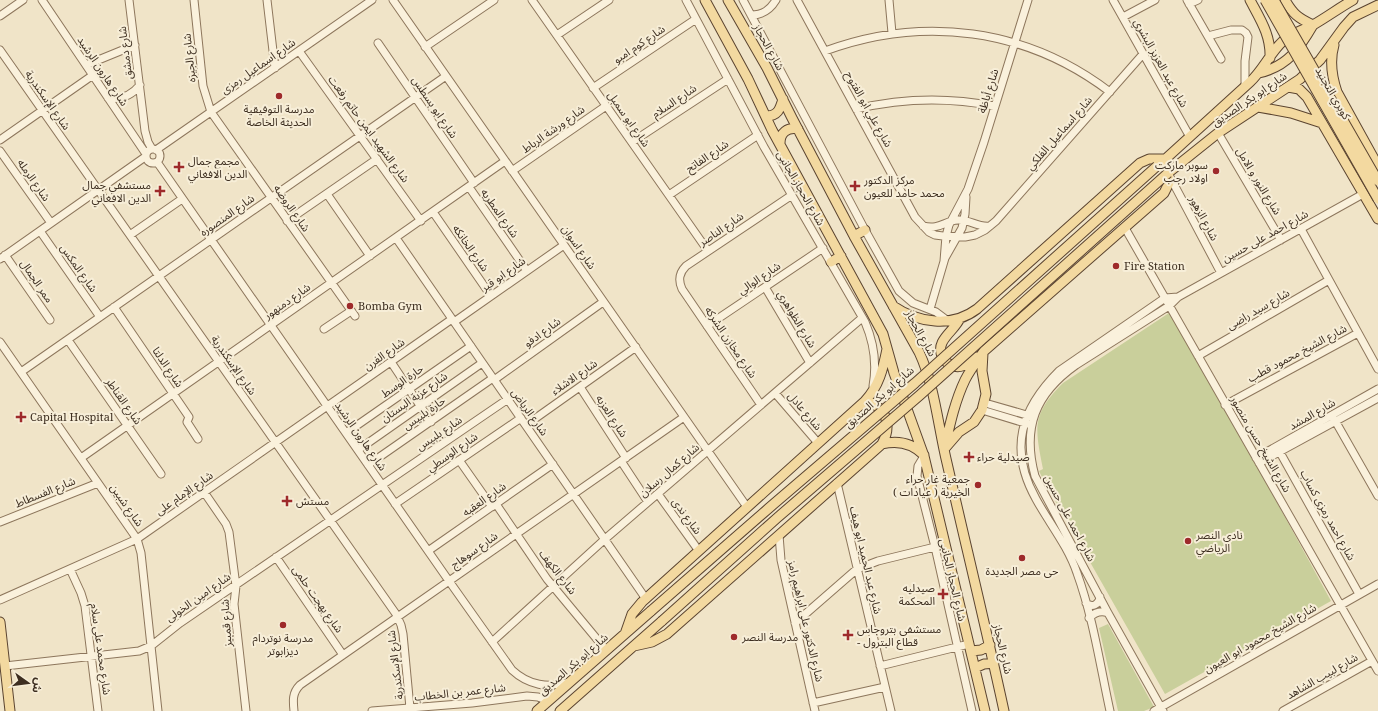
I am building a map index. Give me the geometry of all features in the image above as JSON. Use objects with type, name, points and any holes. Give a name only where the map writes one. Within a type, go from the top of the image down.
[{"type":"main road","points":[[705,0],[748,79],[780,144],[874,316],[887,346],[894,373],[924,456],[985,711]]},
{"type":"main road","name":"شارع الحجاز","points":[[728,0],[767,68],[854,236],[919,352],[926,369],[932,387],[944,450],[1004,711]]},
{"type":"main road","points":[[1250,0],[1267,33],[1270,45],[1270,58]]},
{"type":"main road","name":"كوبري التجنيد","points":[[1265,0],[1378,199]]},
{"type":"main road","name":"كوبري التجنيد","points":[[1274,0],[1378,181]]},
{"type":"main road","points":[[1259,73],[1272,69],[1288,59],[1301,45],[1313,25],[1298,18],[1292,12],[1285,0]]},
{"type":"main road","name":"شارع ابو بكر الصديق","points":[[537,711],[769,508],[915,383],[1190,137],[1259,73],[1276,48],[1284,40],[1294,33],[1313,25],[1353,0]]},
{"type":"main road","name":"شارع ابو بكر الصديق","points":[[560,711],[777,518],[920,395],[1168,173],[1218,133],[1288,87],[1310,70],[1320,60],[1344,27],[1354,17],[1378,5]]},
{"type":"main road","points":[[1336,38],[1332,51],[1331,65],[1337,92],[1350,118],[1378,166]]},
{"type":"main road","points":[[1288,87],[1299,90],[1303,93],[1328,132],[1378,219]]},
{"type":"main road","points":[[766,116],[771,116],[778,112],[783,99]]},
{"type":"main road","points":[[1258,107],[1291,113],[1322,123]]},
{"type":"main road","points":[[1328,132],[1329,127],[1336,120],[1340,118],[1350,118]]},
{"type":"main road","points":[[780,144],[781,137],[785,131],[798,129]]},
{"type":"main road","points":[[891,304],[905,313],[920,319],[948,321],[960,318],[977,308],[1140,163],[1149,159],[1165,159]]},
{"type":"main road","points":[[960,318],[956,326],[945,338],[940,349],[943,358],[950,365],[956,367],[968,364],[984,351],[1164,193],[1169,183],[1168,173]]},
{"type":"main road","points":[[854,236],[865,230]]},
{"type":"main road","points":[[831,262],[841,256]]},
{"type":"main road","name":"شارع ابو بكر الصديق","points":[[625,634],[632,614],[646,598],[865,401],[878,383],[882,372],[887,346]]},
{"type":"main road","points":[[944,450],[959,432],[974,422],[984,407],[986,394],[982,371],[984,351]]},
{"type":"main road","points":[[944,450],[951,418],[960,393],[971,370],[984,351]]},
{"type":"main road","points":[[865,401],[876,405],[886,418],[886,437],[882,444]]},
{"type":"main road","points":[[882,444],[894,442],[903,443],[914,447],[924,456]]},
{"type":"main road","name":"شارع ابو بكر الصديق","points":[[634,646],[652,642],[666,634],[882,444]]},
{"type":"main road","points":[[0,622],[10,711]]},
{"type":"main road","points":[[970,647],[981,650],[990,645]]},
{"type":"main road","points":[[975,668],[984,664],[994,663]]},
{"type":"street","points":[[0,16],[23,0]]},
{"type":"street","name":"شارع هارون الرشيد","points":[[42,0],[146,156]]},
{"type":"street","name":"شارع دمشق","points":[[129,0],[146,135],[154,150]]},
{"type":"street","name":"شارع الجيزه","points":[[194,0],[203,86],[211,112]]},
{"type":"street","points":[[267,0],[275,68]]},
{"type":"street","name":"شارع اسماعيل رمزى","points":[[154,150],[372,0]]},
{"type":"street","name":"شارع اسوان","points":[[392,0],[747,507]]},
{"type":"street","points":[[425,47],[494,0]]},
{"type":"street","name":"شارع ابو سمبل","points":[[532,0],[708,251]]},
{"type":"street","points":[[557,35],[609,0]]},
{"type":"street","name":"شارع الحجاز الجانبى","points":[[686,0],[758,135],[862,318],[869,333],[874,354],[875,376],[872,392]]},
{"type":"street","points":[[743,0],[865,230],[901,293],[913,303],[940,314],[948,321]]},
{"type":"street","points":[[751,15],[760,14],[768,10],[776,0]]},
{"type":"street","name":"شارع علي ابو الفتوح","points":[[797,0],[914,215],[932,234],[938,236],[959,236]]},
{"type":"street","points":[[889,0],[892,33]]},
{"type":"street","name":"شارع أباظة","points":[[930,310],[944,261],[948,252],[959,236],[964,220],[968,189],[1028,0]]},
{"type":"street","name":"شارع عبد العزيز البشري","points":[[1114,0],[1190,137]]},
{"type":"street","points":[[1123,17],[1155,0]]},
{"type":"street","points":[[1198,0],[1188,2],[1221,59]]},
{"type":"street","name":"شارع كوم امبو","points":[[594,88],[696,19]]},
{"type":"street","points":[[1208,36],[1231,30],[1242,30],[1246,33],[1248,37],[1245,61],[1245,87]]},
{"type":"street","points":[[825,51],[858,40],[892,33],[926,31],[959,32],[987,36],[1040,51],[1088,76],[1110,92]]},
{"type":"street","name":"شارع ابو بسطس","points":[[378,43],[415,97],[471,185]]},
{"type":"street","points":[[86,65],[135,45]]},
{"type":"street","name":"شارع الإسكندرية","points":[[0,50],[397,617],[404,634],[410,708]]},
{"type":"street","name":"شارع الشهيد ايمن حاتم رفعت","points":[[299,51],[421,221]]},
{"type":"street","name":"شارع اسماعيل الفلكي","points":[[959,236],[975,235],[983,232],[1000,217],[1143,54]]},
{"type":"street","points":[[0,140],[93,75]]},
{"type":"street","name":"شارع المنصوره","points":[[21,372],[446,76]]},
{"type":"street","name":"شارع السلام","points":[[632,142],[728,78]]},
{"type":"street","points":[[108,98],[124,97],[132,93],[140,85]]},
{"type":"street","points":[[856,109],[925,99],[955,100],[994,106]]},
{"type":"street","name":"شارع ورشة الرباط","points":[[512,171],[606,106]]},
{"type":"street","name":"شارع الروضه","points":[[211,112],[353,313],[324,329]]},
{"type":"street","name":"شارع النور و الامل","points":[[1218,133],[1281,240]]},
{"type":"street","name":"شارع الفاتح","points":[[669,195],[758,135]]},
{"type":"street","name":"شارع الرمله","points":[[0,150],[51,223]]},
{"type":"street","points":[[3,257],[146,156],[148,151],[154,150],[160,157],[157,162],[152,164],[146,156]]},
{"type":"street","points":[[287,220],[377,159]]},
{"type":"street","name":"شارع هارون الرشيد","points":[[157,162],[512,670],[525,679],[545,685],[556,685],[571,681]]},
{"type":"street","name":"شارع دمنهور","points":[[81,458],[432,212],[506,162]]},
{"type":"street","name":"شارع الزهور","points":[[1168,173],[1221,273]]},
{"type":"street","name":"شارع المطريه","points":[[471,185],[527,270]]},
{"type":"street","name":"شارع أباظة","points":[[944,261],[946,236],[950,222],[968,189]]},
{"type":"street","points":[[327,194],[370,256]]},
{"type":"street","name":"شارع احمد على حسين","points":[[1110,711],[1086,603],[1076,571],[1071,559],[1027,481],[1022,462],[1021,442],[1024,423],[1030,417],[1050,387],[1062,375],[1169,306],[1178,297],[1363,194]]},
{"type":"street","name":"شارع الناصر","points":[[684,292],[680,283],[680,277],[682,270],[686,266],[792,195]]},
{"type":"street","points":[[130,236],[182,198]]},
{"type":"street","name":"شارع الخانكه","points":[[432,212],[491,296]]},
{"type":"street","points":[[923,226],[938,227],[957,220],[964,220],[978,226],[990,226]]},
{"type":"street","name":"شارع الشيخ حسن منصور","points":[[1125,228],[1378,671]]},
{"type":"street","points":[[1301,229],[1378,368]]},
{"type":"street","name":"شارع المكس","points":[[40,231],[100,317]]},
{"type":"street","name":"شارع الرياض","points":[[396,238],[646,598]]},
{"type":"street","name":"شارع ابو قير","points":[[453,321],[564,245]]},
{"type":"street","name":"شارع الوالي","points":[[707,326],[823,248]]},
{"type":"street","name":"ممر الجمال","points":[[3,257],[50,320]]},
{"type":"street","name":"شارع سيد راضى","points":[[1198,356],[1330,280]]},
{"type":"street","name":"شارع الظواهري","points":[[765,287],[810,363]]},
{"type":"street","name":"شارع مخازن الشركه","points":[[684,292],[761,405]]},
{"type":"street","name":"شارع احمد على حسين","points":[[1157,710],[1100,597],[1035,476],[1031,460],[1030,442],[1032,425],[1030,417],[1035,399],[1059,371],[1164,298],[1178,297]]},
{"type":"street","name":"شارع ادفو","points":[[493,379],[603,302]]},
{"type":"street","name":"شارع الدلتا","points":[[114,307],[189,417],[187,422],[198,439]]},
{"type":"street","name":"شارع كمال رسلان","points":[[492,642],[605,539],[862,318]]},
{"type":"street","name":"شارع الفرن","points":[[327,407],[453,321]]},
{"type":"street","name":"شارع الشيخ محمود قطب","points":[[1225,405],[1358,333]]},
{"type":"street","name":"شارع القناطر","points":[[68,340],[161,474]]},
{"type":"street","name":"شارع شبين","points":[[0,342],[137,540],[141,553],[158,711]]},
{"type":"street","name":"حارة الوسط","points":[[346,433],[471,346]]},
{"type":"street","name":"شارع الاشلاء","points":[[526,425],[636,348]]},
{"type":"street","points":[[391,362],[431,422]]},
{"type":"street","name":"شارع عزبة البستان","points":[[358,450],[482,363]]},
{"type":"street","name":"حارة بلبيس","points":[[368,465],[493,379]]},
{"type":"street","name":"شارع العزبه","points":[[580,387],[623,459]]},
{"type":"street","name":"شارع المشد","points":[[1257,461],[1334,418],[1378,389]]},
{"type":"street","name":"شارع عادل","points":[[775,393],[818,443]]},
{"type":"street","name":"شارع المشد","points":[[1334,418],[1378,398]]},
{"type":"street","name":"شارع بلبيس","points":[[382,485],[508,399]]},
{"type":"street","name":"شارع الإمام على","points":[[0,600],[137,540],[327,407]]},
{"type":"street","points":[[984,407],[1030,417]]},
{"type":"street","points":[[984,407],[1032,425]]},
{"type":"street","name":"شارع سوهاج","points":[[294,711],[293,698],[298,687],[343,654],[684,417]]},
{"type":"street","name":"شارع الوسطي","points":[[396,504],[521,418]]},
{"type":"street","points":[[1334,418],[1378,496]]},
{"type":"street","name":"شارع احمد رمزى كساب","points":[[1278,449],[1359,594]]},
{"type":"street","name":"شارع الحجاز الجانبى","points":[[924,456],[918,466],[916,476],[972,711]]},
{"type":"street","points":[[623,459],[648,502]]},
{"type":"street","name":"شارع الكهف","points":[[459,460],[516,534],[553,587],[606,650]]},
{"type":"street","name":"شارع العقبه","points":[[428,551],[553,464]]},
{"type":"street","name":"شارع الفسطاط","points":[[0,522],[98,483]]},
{"type":"street","name":"شارع عبد الحميد ابو هيف","points":[[837,483],[891,711]]},
{"type":"street","name":"شارع امين الخولى","points":[[5,666],[139,651],[151,646],[180,623],[382,485]]},
{"type":"street","name":"شارع قمبيز","points":[[204,492],[228,529],[236,584],[234,604],[246,711]]},
{"type":"street","name":"شارع ندى","points":[[658,494],[699,551]]},
{"type":"street","name":"شارع الدكتور على ابراهيم رامز","points":[[779,534],[781,560],[815,711]]},
{"type":"street","points":[[795,623],[857,569],[878,560],[934,547]]},
{"type":"street","name":"شارع بهجت حلمى","points":[[276,557],[343,654]]},
{"type":"street","name":"شارع محمد على سلام","points":[[70,569],[84,602],[98,711]]},
{"type":"street","name":"شارع الشيخ محمود ابو العيون","points":[[1157,710],[1378,584]]},
{"type":"street","points":[[1086,603],[1095,605],[1099,602],[1100,597]]},
{"type":"street","points":[[1089,618],[1097,612],[1103,611],[1108,613]]},
{"type":"street","points":[[880,666],[957,647],[970,647]]},
{"type":"street","name":"شارع لبيب الشاهد","points":[[1283,711],[1372,661]]},
{"type":"street","points":[[813,703],[885,687]]},
{"type":"street","name":"شارع عمر بن الخطاب","points":[[372,711],[472,703],[532,696],[543,698],[548,701]]},
{"type":"street","points":[[472,703],[473,711]]},
{"type":"green space","name":"نادي النصر الرياضي","points":[[1172,311],[1331,601],[1165,694],[1039,471],[1043,469],[1037,432],[1040,413],[1045,404],[1063,383]]},
{"type":"green space","points":[[1108,624],[1154,707],[1144,711],[1118,711],[1099,628]]},
{"type":"place","name":"مدرسة التوفيقية الحديثة الخاصة","points":[[279,96]]},
{"type":"place","name":"مجمع جمال الدين الافغاني","points":[[179,167]]},
{"type":"place","name":"سوبر ماركت اولاد رجب","points":[[1216,171]]},
{"type":"place","name":"مركز الدكتور محمد حامد للعيون","points":[[855,186]]},
{"type":"place","name":"مستشفي جمال الدين الافغاني","points":[[160,191]]},
{"type":"place","name":"Fire Station","points":[[1116,266]]},
{"type":"place","name":"Bomba Gym","points":[[350,306]]},
{"type":"place","name":"Capital Hospital","points":[[21,417]]},
{"type":"place","name":"صيدلية حراء","points":[[969,457]]},
{"type":"place","name":"جمعية غار حراء الخيرية ( عيادات )","points":[[978,485]]},
{"type":"place","name":"مستش","points":[[287,501]]},
{"type":"place","name":"نادي النصر الرياضي","points":[[1188,541]]},
{"type":"place","name":"حى مصر الجديدة","points":[[1022,558]]},
{"type":"place","name":"صيدليه المحكمة","points":[[943,594]]},
{"type":"place","name":"مدرسة نوتردام ديزابوتر","points":[[283,625]]},
{"type":"place","name":"مستشفي بتروجاس - قطاع البترول","points":[[848,635]]},
{"type":"place","name":"مدرسة النصر","points":[[734,637]]}]
